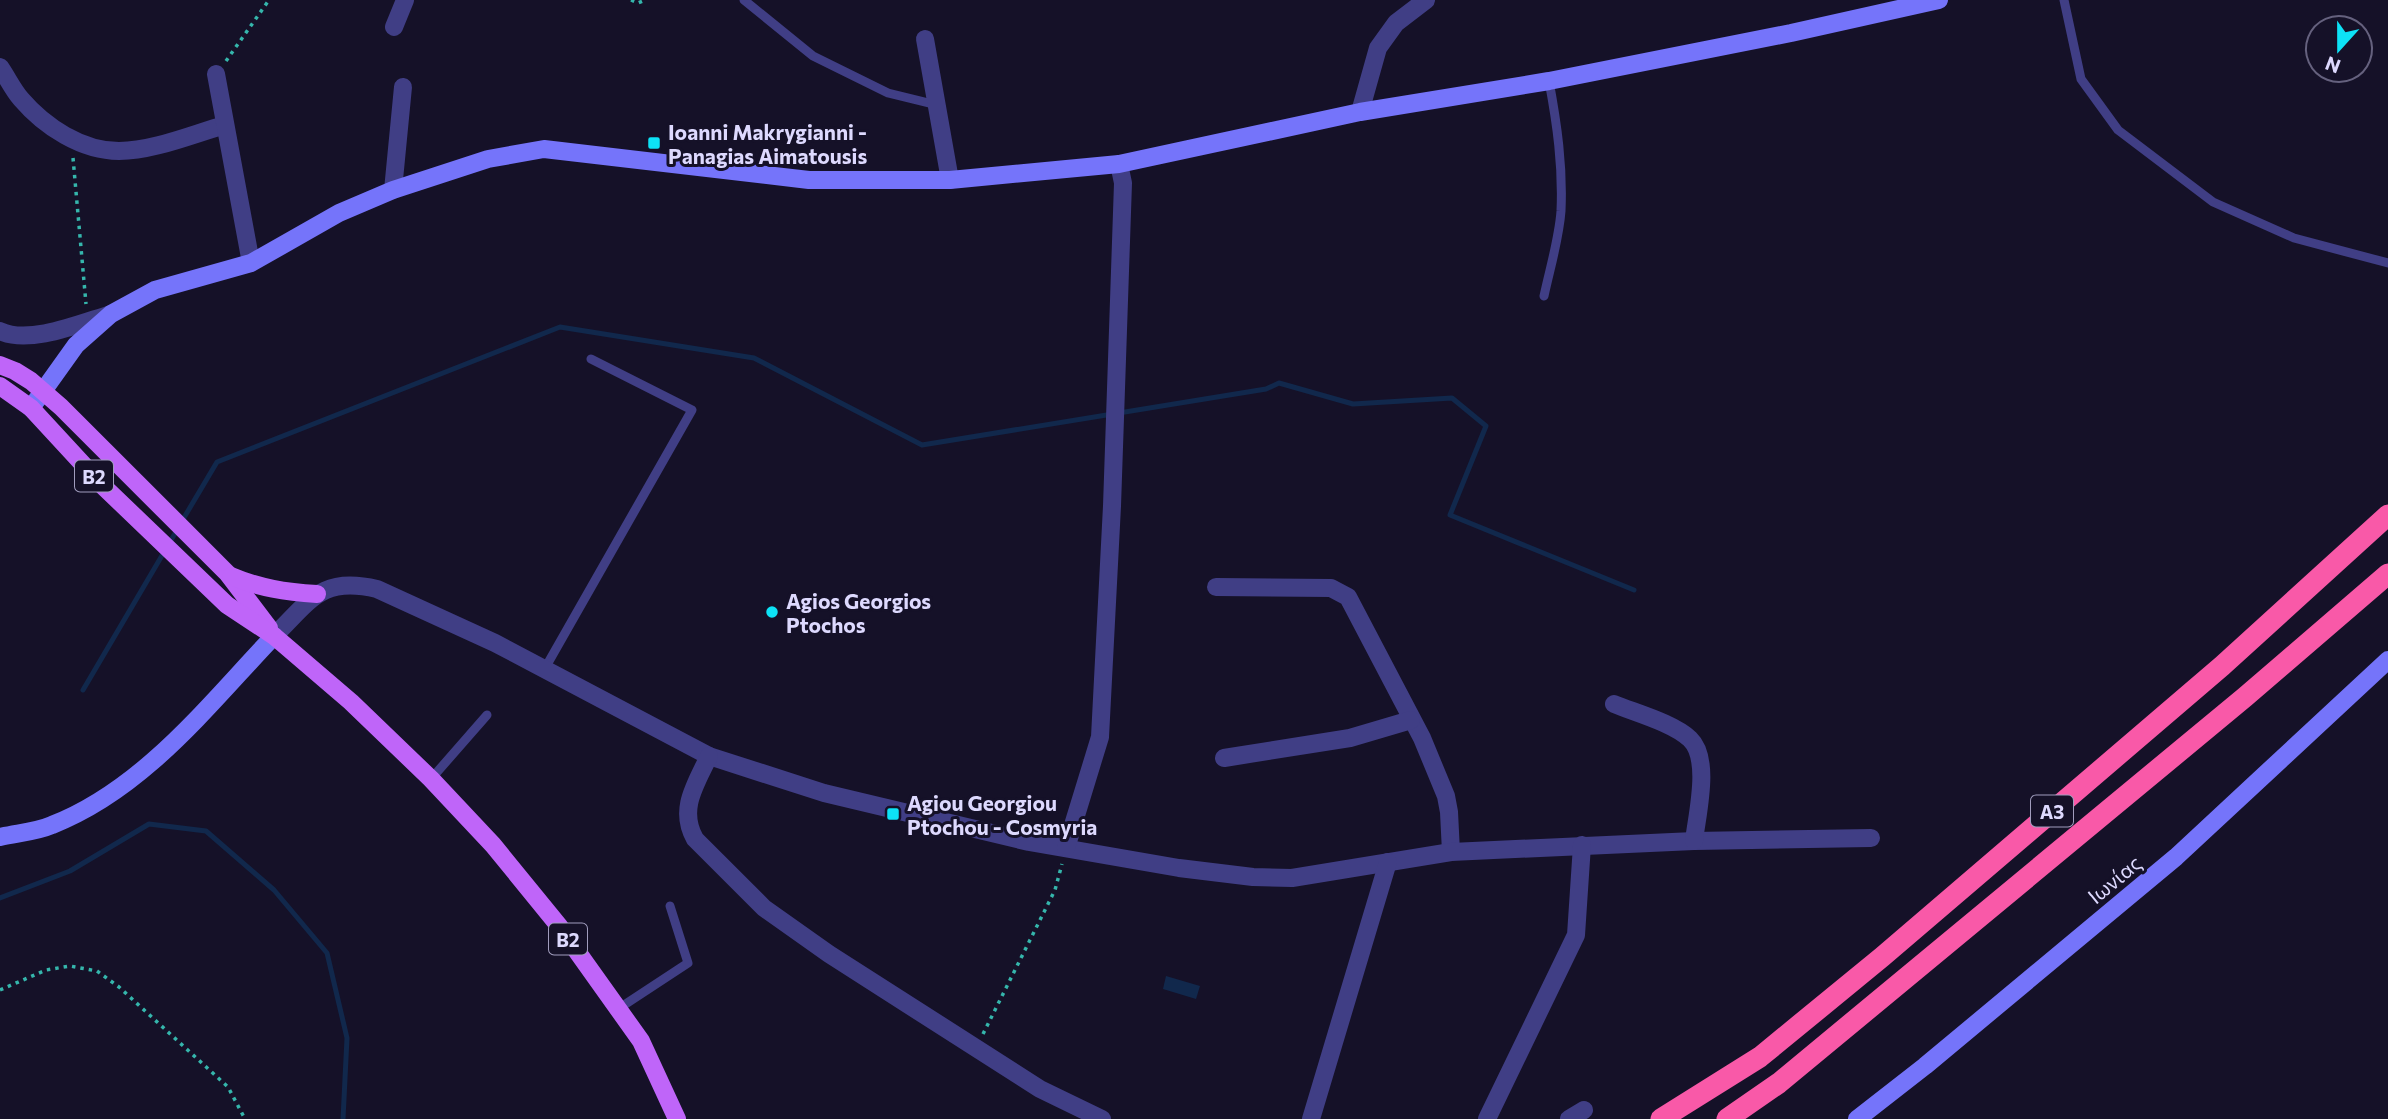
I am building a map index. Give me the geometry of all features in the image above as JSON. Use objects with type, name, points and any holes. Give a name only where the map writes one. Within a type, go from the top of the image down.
[{"type":"highway","name":"A3","points":[[1661,1119],[1760,1057],[1882,957],[2222,666],[2388,515]]},
{"type":"highway","name":"A3","points":[[1727,1119],[1779,1083],[2245,697],[2388,574]]},
{"type":"main road","points":[[31,408],[76,345],[111,314],[155,289],[251,263],[339,213],[393,190],[488,159],[544,149],[809,180],[950,180],[1119,164],[1360,112],[1549,81],[1940,0]]},
{"type":"main road","name":"B2","points":[[0,365],[15,371],[43,392],[228,574],[274,636]]},
{"type":"main road","name":"B2","points":[[0,386],[31,408],[103,486],[227,605],[274,636],[351,702],[431,779],[493,845],[559,926],[641,1041],[677,1119]]},
{"type":"main road","points":[[228,574],[250,584],[272,589],[317,594]]},
{"type":"main road","points":[[0,837],[50,827],[93,807],[160,757],[274,636]]},
{"type":"main road","name":"Ιωνίας","points":[[1857,1119],[1925,1066],[2176,857],[2388,660]]},
{"type":"street","points":[[394,27],[405,0]]},
{"type":"street","points":[[1360,112],[1378,48],[1396,23],[1426,0]]},
{"type":"street","points":[[925,39],[950,180]]},
{"type":"street","points":[[0,67],[20,98],[39,116],[71,139],[94,148],[119,151],[142,149],[226,125]]},
{"type":"street","points":[[216,74],[251,263]]},
{"type":"street","points":[[393,190],[403,87]]},
{"type":"street","points":[[1066,848],[1100,737],[1123,183],[1119,164]]},
{"type":"street","points":[[0,331],[12,336],[60,330],[111,314]]},
{"type":"street","points":[[274,636],[317,594],[337,584],[377,589],[495,643],[709,756],[824,793],[1029,842],[1179,868],[1292,878],[1451,852],[1694,841],[1871,838]]},
{"type":"street","points":[[1216,587],[1331,588],[1348,597],[1422,738],[1446,796],[1451,852]]},
{"type":"street","points":[[1614,704],[1678,730],[1692,740],[1700,756],[1702,778],[1694,841]]},
{"type":"street","points":[[1224,758],[1350,738],[1411,720]]},
{"type":"street","points":[[709,756],[688,801],[689,828],[695,839],[764,908],[829,954],[1040,1089],[1102,1119]]},
{"type":"street","points":[[1487,1119],[1576,935],[1582,845]]},
{"type":"street","points":[[1311,1119],[1388,862]]},
{"type":"lane","points":[[744,0],[813,57],[888,93],[937,106]]},
{"type":"lane","points":[[2064,0],[2081,79],[2118,130],[2213,202],[2294,238],[2388,263]]},
{"type":"lane","points":[[1544,296],[1560,214],[1562,171],[1549,81]]},
{"type":"lane","points":[[544,670],[692,410],[591,359]]},
{"type":"lane","points":[[431,779],[488,715]]},
{"type":"lane","points":[[618,1009],[688,963],[670,906]]},
{"type":"path","points":[[216,74],[269,0]]},
{"type":"path","points":[[631,0],[638,3],[645,0]]},
{"type":"path","points":[[71,139],[88,321]]},
{"type":"path","points":[[976,1048],[1055,890],[1066,848]]},
{"type":"path","points":[[0,990],[46,970],[70,966],[97,971],[119,987],[228,1087],[245,1119]]},
{"type":"water","points":[[1166,976],[1200,986],[1196,999],[1163,989]]},
{"type":"waterway","points":[[182,521],[217,462],[560,327],[754,358],[922,445],[1266,389],[1279,383],[1353,404],[1452,398],[1486,426],[1450,515],[1634,590]]},
{"type":"waterway","points":[[83,690],[177,530]]},
{"type":"waterway","points":[[0,898],[70,871],[149,824],[206,831],[274,890],[327,953],[347,1038],[343,1119]]},
{"type":"place","name":"Ioanni Makrygianni - Panagias Aimatousis","points":[[654,143]]},
{"type":"place","name":"Agios Georgios Ptochos","points":[[772,612]]},
{"type":"place","name":"Agiou Georgiou Ptochou - Cosmyria","points":[[893,814]]}]
